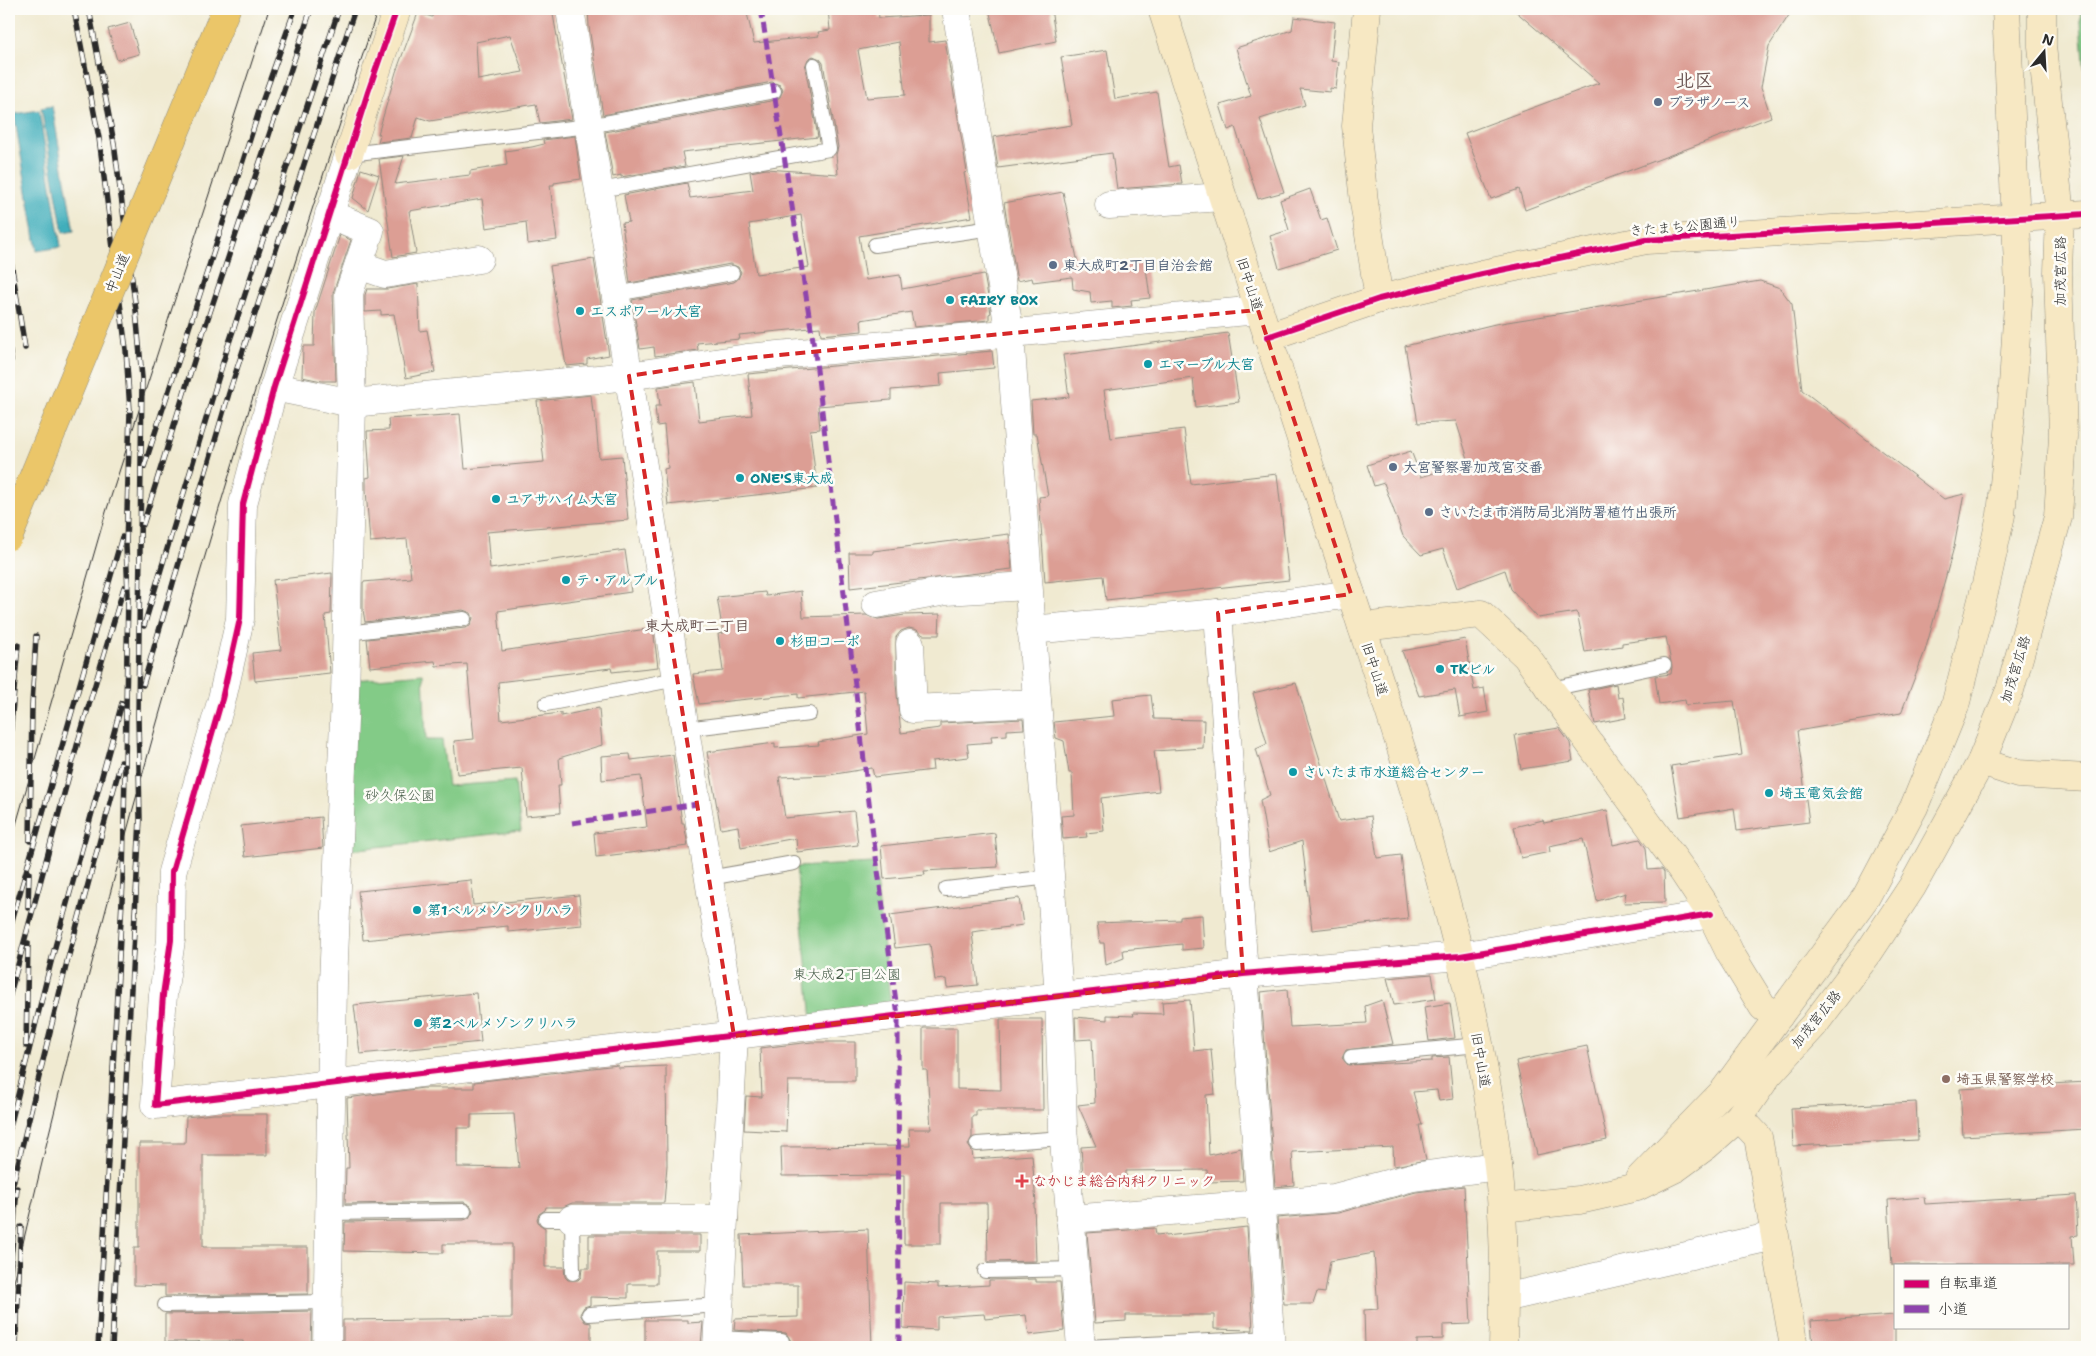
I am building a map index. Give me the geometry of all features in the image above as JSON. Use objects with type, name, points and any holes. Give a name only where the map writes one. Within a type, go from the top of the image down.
[{"type":"highway","name":"中山道","points":[[9,536],[226,9]]},
{"type":"street","points":[[397,9],[274,387],[243,504],[240,619],[222,699],[172,872],[171,940],[163,994],[155,1105],[332,1082],[734,1036],[1243,974],[1460,956],[1711,914]]},
{"type":"street","points":[[570,9],[734,1036],[717,1343]]},
{"type":"street","points":[[956,9],[1010,335],[1059,996],[1064,1138],[1081,1347]]},
{"type":"street","name":"旧中山道","points":[[1162,9],[1362,627],[1423,822],[1460,956],[1479,1045],[1498,1166],[1502,1208],[1503,1347]]},
{"type":"street","points":[[1367,9],[1356,126],[1364,202],[1379,299]]},
{"type":"street","points":[[1624,1191],[1650,1169],[1723,1092],[1866,897],[1914,807],[1955,706],[1986,584],[2001,515],[2012,402],[2019,288],[2006,9]]},
{"type":"street","name":"加茂宮広路","points":[[1502,1208],[1552,1204],[1624,1191],[1676,1168],[1706,1146],[1739,1117],[1768,1075],[1813,1026],[1869,952],[1912,887],[1981,762],[2010,690],[2058,517],[2063,436],[2058,272],[2060,215],[2042,46],[2042,9]]},
{"type":"street","points":[[1109,205],[1222,196]]},
{"type":"street","points":[[327,1347],[332,1082],[347,634],[352,403],[349,293],[370,231],[330,214]]},
{"type":"street","name":"きたまち公園通り","points":[[1268,337],[1379,299],[1482,274],[1646,240],[2087,214]]},
{"type":"street","points":[[358,265],[385,274],[479,259]]},
{"type":"street","points":[[274,387],[352,403],[629,376],[747,358],[1010,335],[1258,310]]},
{"type":"street","points":[[876,604],[946,591],[1028,586]]},
{"type":"street","points":[[1031,630],[1218,613],[1351,594]]},
{"type":"street","points":[[1218,613],[1271,1343]]},
{"type":"street","points":[[1362,627],[1481,614],[1526,656],[1711,914],[1730,953],[1763,1007],[1779,1016]]},
{"type":"street","points":[[910,644],[912,709],[1036,703]]},
{"type":"street","points":[[1981,762],[2018,774],[2087,778]]},
{"type":"street","points":[[1739,1117],[1758,1137],[1794,1347]]},
{"type":"street","points":[[1070,1219],[1334,1198],[1413,1177],[1498,1166]]},
{"type":"street","points":[[559,1220],[724,1218]]},
{"type":"street","points":[[1504,1298],[1774,1236]]},
{"type":"lane","points":[[600,190],[829,149],[814,65]]},
{"type":"lane","points":[[349,154],[589,126],[774,91]]},
{"type":"lane","points":[[875,245],[992,228]]},
{"type":"lane","points":[[616,294],[732,273]]},
{"type":"lane","points":[[347,634],[464,619]]},
{"type":"lane","points":[[1550,689],[1664,665]]},
{"type":"lane","points":[[546,704],[677,679]]},
{"type":"lane","points":[[685,729],[809,714]]},
{"type":"lane","points":[[709,878],[794,863]]},
{"type":"lane","points":[[946,889],[1050,877]]},
{"type":"lane","points":[[1351,1057],[1479,1045]]},
{"type":"lane","points":[[977,1144],[1064,1138]]},
{"type":"lane","points":[[329,1213],[464,1211]]},
{"type":"lane","points":[[559,1220],[573,1273]]},
{"type":"lane","points":[[985,1271],[1075,1268]]},
{"type":"lane","points":[[165,1305],[328,1302]]},
{"type":"lane","points":[[589,1314],[719,1305]]},
{"type":"lane","points":[[717,1343],[782,1341]]},
{"type":"lane","points":[[1086,1347],[1271,1343]]},
{"type":"highlighted area","points":[[1258,310],[1351,594],[1218,613],[1243,974],[734,1036],[629,376],[747,358]]},
{"type":"green space","points":[[2080,9],[2087,9],[2087,101]]},
{"type":"green space","name":"砂久保公園","points":[[423,674],[426,740],[442,740],[448,786],[515,781],[521,831],[350,850],[354,680]]},
{"type":"green space","name":"東大成2丁目公園","points":[[874,863],[891,1008],[812,1019],[796,867]]},
{"type":"water","points":[[52,106],[74,231],[63,233],[41,108]]},
{"type":"water","points":[[39,110],[61,247],[37,251],[14,114]]},
{"type":"building","points":[[434,9],[552,9],[572,119],[540,123],[536,104],[430,121],[418,117],[412,138],[378,142],[380,134],[378,134],[396,72],[418,13],[432,17]],"holes":[[[510,35],[523,72],[478,80],[476,42]]]},
{"type":"building","points":[[588,9],[746,9],[754,43],[819,36],[818,32],[830,30],[828,9],[878,9],[879,18],[929,15],[929,42],[945,40],[967,172],[964,173],[972,217],[859,236],[866,280],[900,275],[902,289],[984,274],[991,313],[989,314],[989,320],[914,327],[911,312],[861,320],[862,331],[821,335],[820,327],[739,335],[740,339],[697,343],[698,350],[655,356],[654,347],[640,349],[632,300],[734,282],[738,279],[741,272],[738,267],[730,264],[630,283],[622,223],[629,222],[624,195],[687,183],[690,198],[753,190],[750,172],[766,169],[838,174],[836,155],[838,147],[823,63],[820,59],[813,56],[808,59],[805,67],[818,137],[682,152],[685,166],[613,177],[605,132],[776,100],[780,97],[783,90],[780,85],[772,82],[603,115],[589,27]],"holes":[[[899,42],[905,95],[867,98],[858,50]],[[801,215],[809,267],[756,274],[749,224]]]},
{"type":"building","points":[[989,9],[1051,9],[1056,41],[999,53]]},
{"type":"building","name":"プラザノース","points":[[1513,9],[1793,9],[1769,46],[1761,87],[1771,117],[1525,210],[1519,189],[1491,199],[1465,133],[1599,83]]},
{"type":"building","points":[[1294,17],[1335,22],[1331,61],[1339,62],[1336,89],[1330,88],[1330,92],[1300,89],[1305,105],[1260,119],[1284,192],[1258,199],[1235,127],[1228,130],[1220,105],[1251,96],[1236,48],[1292,30]]},
{"type":"building","points":[[130,23],[139,54],[117,60],[108,29]]},
{"type":"building","points":[[1107,50],[1115,99],[1157,92],[1169,167],[1179,165],[1182,184],[1117,189],[1112,153],[998,168],[993,137],[1072,125],[1061,57]]},
{"type":"building","points":[[575,136],[581,179],[550,185],[557,240],[528,244],[526,222],[486,228],[482,199],[409,211],[416,253],[393,257],[379,159],[404,156],[395,184],[470,175],[470,171],[507,165],[505,151],[544,144],[543,140]]},
{"type":"building","points":[[361,169],[379,175],[368,210],[353,198]]},
{"type":"building","points":[[1310,189],[1321,220],[1327,218],[1337,250],[1279,268],[1270,236],[1289,230],[1280,200]]},
{"type":"building","points":[[1063,192],[1079,268],[1145,260],[1150,298],[1131,300],[1132,306],[1112,308],[1112,301],[1091,303],[1090,292],[1073,289],[1072,277],[1033,282],[1032,278],[1017,281],[1004,203]]},
{"type":"building","points":[[340,235],[351,240],[333,293],[336,381],[322,381],[302,377],[303,348],[304,346],[314,346],[315,312]]},
{"type":"building","name":"エスポワール大宮","points":[[594,259],[609,355],[587,359],[587,364],[566,366],[550,266]]},
{"type":"building","points":[[1760,281],[1780,288],[1792,304],[1802,390],[1944,499],[1964,494],[1954,547],[1925,651],[1901,713],[1797,731],[1809,822],[1737,831],[1734,808],[1680,817],[1671,766],[1742,755],[1734,701],[1686,705],[1685,700],[1659,704],[1655,676],[1671,674],[1672,667],[1666,637],[1622,643],[1622,646],[1585,652],[1577,612],[1538,618],[1511,589],[1505,570],[1457,588],[1443,549],[1421,555],[1403,536],[1384,483],[1374,486],[1367,465],[1411,451],[1421,477],[1469,462],[1456,421],[1418,423],[1405,346],[1495,324]]},
{"type":"building","points":[[418,284],[420,331],[427,330],[435,372],[406,378],[394,314],[381,315],[381,311],[365,312],[365,295],[367,289],[387,289]]},
{"type":"building","points":[[1228,333],[1239,402],[1196,407],[1193,378],[1104,390],[1111,438],[1184,429],[1191,484],[1277,474],[1289,580],[1106,600],[1103,576],[1045,582],[1039,497],[1048,496],[1037,434],[1033,434],[1031,401],[1069,397],[1063,355]]},
{"type":"building","points":[[992,351],[994,368],[940,373],[941,386],[891,390],[891,400],[818,406],[820,429],[810,430],[817,488],[668,505],[664,469],[668,468],[664,425],[657,426],[655,406],[660,406],[658,387],[695,382],[699,421],[752,415],[748,374]]},
{"type":"building","points":[[591,395],[593,413],[595,412],[599,458],[622,456],[628,520],[487,532],[490,569],[625,550],[631,592],[498,611],[502,651],[653,628],[658,667],[612,672],[611,668],[498,682],[501,720],[561,713],[561,716],[599,708],[602,745],[559,758],[561,785],[558,785],[560,813],[526,816],[522,768],[457,774],[454,741],[474,739],[467,664],[436,666],[435,661],[370,667],[367,639],[465,628],[470,626],[473,618],[471,613],[463,610],[365,622],[363,582],[411,578],[407,539],[370,542],[366,490],[366,478],[370,477],[367,431],[389,430],[388,419],[460,414],[465,469],[544,462],[537,401]]},
{"type":"building","points":[[1009,534],[1012,569],[850,588],[849,553],[873,553],[873,551]]},
{"type":"building","points":[[332,573],[331,614],[325,615],[330,673],[255,681],[252,653],[281,650],[273,580]]},
{"type":"building","points":[[801,591],[803,617],[866,615],[878,619],[905,615],[940,614],[939,635],[923,635],[917,630],[909,628],[901,631],[896,637],[896,684],[901,733],[940,728],[940,723],[1023,719],[1024,729],[1007,730],[1007,735],[991,736],[992,742],[967,744],[969,757],[932,761],[933,770],[874,777],[872,768],[829,775],[779,777],[785,818],[854,811],[858,845],[797,852],[796,838],[741,848],[738,826],[721,829],[707,752],[775,743],[775,748],[819,745],[818,742],[868,734],[864,691],[798,698],[798,694],[699,704],[693,674],[723,671],[718,634],[723,633],[717,597],[765,592],[766,596]]},
{"type":"building","name":"TKビル","points":[[1465,639],[1474,690],[1484,688],[1488,712],[1460,717],[1455,690],[1419,696],[1402,651]]},
{"type":"building","points":[[1296,683],[1339,821],[1371,816],[1377,858],[1401,855],[1408,919],[1312,930],[1302,841],[1269,852],[1260,800],[1270,795],[1256,749],[1267,744],[1253,693]]},
{"type":"building","points":[[1616,684],[1618,698],[1623,697],[1626,718],[1595,724],[1588,690]]},
{"type":"building","points":[[1151,695],[1154,719],[1204,720],[1203,748],[1154,751],[1159,791],[1101,798],[1104,831],[1086,833],[1087,837],[1063,839],[1061,816],[1074,815],[1072,773],[1069,773],[1064,741],[1056,738],[1054,722],[1114,716],[1112,699]]},
{"type":"building","points":[[1559,728],[1570,743],[1573,761],[1521,769],[1515,735]]},
{"type":"building","points":[[630,754],[631,760],[673,755],[682,823],[684,823],[688,846],[596,857],[594,833],[647,827],[641,776],[602,780],[601,756]]},
{"type":"building","points":[[1607,810],[1613,845],[1640,839],[1646,848],[1648,870],[1662,869],[1664,872],[1665,902],[1624,903],[1626,893],[1597,901],[1583,839],[1549,846],[1550,852],[1521,858],[1514,827],[1543,820],[1544,823]]},
{"type":"building","points":[[321,817],[323,848],[245,857],[241,826]]},
{"type":"building","points":[[995,833],[998,867],[924,871],[925,875],[884,879],[881,846]]},
{"type":"building","name":"第1ベルメゾンクリハラ","points":[[471,880],[473,905],[579,895],[582,925],[508,932],[508,926],[363,940],[358,891]]},
{"type":"building","points":[[1019,898],[1023,925],[972,932],[978,985],[947,988],[946,979],[935,980],[930,944],[895,948],[890,915]]},
{"type":"building","points":[[1202,915],[1204,948],[1182,950],[1182,944],[1123,950],[1124,958],[1106,965],[1104,943],[1100,943],[1097,923],[1180,920],[1180,917]]},
{"type":"building","points":[[1432,974],[1436,999],[1394,1005],[1387,978]]},
{"type":"building","points":[[1287,989],[1290,1027],[1367,1023],[1365,1006],[1382,1000],[1393,1044],[1346,1050],[1342,1058],[1348,1065],[1432,1061],[1432,1058],[1449,1057],[1453,1099],[1439,1101],[1437,1090],[1413,1092],[1422,1125],[1419,1125],[1426,1160],[1394,1166],[1393,1147],[1292,1152],[1294,1185],[1275,1187],[1261,992]]},
{"type":"building","name":"第2ベルメゾンクリハラ","points":[[476,993],[481,1042],[360,1054],[354,1005]]},
{"type":"building","points":[[1190,1000],[1194,1051],[1211,1049],[1215,1094],[1206,1095],[1209,1155],[1241,1148],[1243,1181],[1208,1182],[1207,1170],[1126,1171],[1126,1182],[1083,1179],[1081,1147],[1096,1146],[1078,1105],[1095,1103],[1092,1039],[1076,1040],[1075,1017],[1107,1020],[1107,1015],[1134,1016],[1133,1013],[1163,1014],[1162,1002]]},
{"type":"building","points":[[1450,1003],[1455,1038],[1429,1041],[1424,1007]]},
{"type":"building","points":[[1000,1019],[1042,1019],[1043,1110],[976,1110],[976,1116],[972,1116],[972,1137],[968,1145],[972,1151],[973,1159],[1032,1155],[1036,1204],[1034,1204],[1036,1261],[988,1262],[987,1203],[941,1203],[941,1244],[904,1244],[904,1175],[782,1176],[781,1147],[910,1146],[909,1129],[931,1129],[927,1070],[923,1070],[923,1028],[957,1028],[957,1089],[1001,1090]]},
{"type":"building","points":[[812,1042],[855,1042],[855,1081],[788,1081],[786,1132],[744,1130],[746,1096],[762,1097],[760,1048]]},
{"type":"building","points":[[1587,1046],[1607,1140],[1537,1155],[1516,1061]]},
{"type":"building","points":[[618,1065],[618,1068],[666,1066],[667,1165],[664,1203],[572,1203],[563,1207],[546,1207],[537,1219],[539,1224],[545,1228],[545,1267],[564,1267],[565,1277],[568,1280],[578,1280],[581,1277],[582,1268],[589,1268],[589,1235],[700,1235],[700,1251],[657,1251],[657,1284],[628,1284],[628,1298],[590,1297],[590,1305],[584,1307],[580,1314],[585,1322],[591,1323],[591,1347],[343,1347],[343,1320],[512,1318],[512,1244],[443,1244],[443,1253],[344,1251],[345,1222],[464,1220],[469,1218],[473,1211],[471,1206],[464,1202],[345,1204],[346,1168],[349,1168],[347,1098],[423,1088],[474,1088],[474,1082]],"holes":[[[514,1114],[519,1168],[457,1167],[457,1128],[471,1128],[471,1115]]]},
{"type":"building","points":[[2087,1082],[2087,1129],[1963,1136],[1960,1089]]},
{"type":"building","points":[[1916,1102],[1918,1140],[1793,1146],[1791,1108]]},
{"type":"building","points":[[214,1114],[267,1114],[267,1155],[203,1155],[203,1247],[308,1247],[308,1294],[165,1296],[165,1286],[134,1285],[134,1248],[139,1248],[139,1143],[185,1143],[186,1117]]},
{"type":"building","points":[[1464,1186],[1471,1324],[1443,1325],[1443,1339],[1417,1340],[1417,1347],[1365,1347],[1364,1310],[1378,1309],[1374,1253],[1330,1261],[1325,1293],[1317,1292],[1313,1304],[1284,1304],[1277,1218],[1338,1213],[1416,1192]]},
{"type":"building","points":[[2076,1195],[2078,1235],[2072,1236],[2074,1265],[1892,1265],[1888,1200],[1924,1197],[1925,1204]]},
{"type":"building","points":[[1247,1227],[1253,1330],[1214,1329],[1214,1315],[1126,1315],[1126,1321],[1095,1323],[1087,1233],[1155,1228],[1156,1235],[1166,1234],[1166,1236]]},
{"type":"building","points":[[868,1229],[872,1347],[788,1347],[791,1341],[786,1333],[734,1330],[735,1319],[798,1317],[798,1285],[743,1285],[741,1235]]},
{"type":"building","points":[[1036,1279],[1036,1282],[1060,1282],[1064,1331],[1029,1335],[1026,1315],[985,1319],[984,1314],[937,1317],[937,1330],[903,1328],[904,1282],[938,1284],[938,1288],[989,1285],[989,1280]]},
{"type":"building","points":[[312,1311],[311,1347],[243,1347],[243,1341],[165,1342],[165,1314]]},
{"type":"building","points":[[1894,1315],[1895,1347],[1813,1347],[1811,1321]]},
{"type":"building","points":[[645,1320],[688,1320],[688,1323],[703,1322],[701,1345],[645,1347]]},
{"type":"tram line","points":[[9,849],[106,512],[269,9]]},
{"type":"tram line","points":[[9,1304],[47,1140],[88,977],[177,652],[274,329],[378,9]]},
{"type":"railway","points":[[74,9],[99,138],[126,350],[130,411],[126,546],[128,593],[123,882],[98,1347]]},
{"type":"railway","points":[[89,9],[114,143],[136,310],[142,378],[138,716],[140,819],[112,1347]]},
{"type":"railway","points":[[144,467],[262,102],[295,9]]},
{"type":"railway","points":[[143,525],[198,348],[311,9]]},
{"type":"railway","points":[[144,626],[227,349],[339,9]]},
{"type":"railway","points":[[143,685],[229,393],[355,9]]},
{"type":"railway","points":[[9,250],[25,348]]},
{"type":"railway","points":[[9,347],[11,360]]},
{"type":"railway","points":[[9,931],[122,537]]},
{"type":"railway","points":[[9,998],[78,742],[124,587]]},
{"type":"railway","points":[[30,841],[32,705],[36,636]]},
{"type":"railway","points":[[9,748],[18,645]]},
{"type":"railway","points":[[9,1131],[52,958],[122,703]]},
{"type":"railway","points":[[9,1200],[67,962],[121,762]]},
{"type":"railway","points":[[28,908],[29,873]]},
{"type":"railway","points":[[26,1046],[28,943]]},
{"type":"railway","points":[[9,1284],[17,1188]]},
{"type":"railway","points":[[16,1347],[21,1227]]},
{"type":"marked path","points":[[761,9],[815,353],[873,835],[898,1016],[899,1347]]},
{"type":"marked path","points":[[572,823],[697,804]]},
{"type":"cycle path","points":[[397,9],[368,92],[274,387],[243,504],[240,619],[222,699],[172,872],[171,940],[163,995],[155,1105],[1243,974],[1460,956],[1711,914]]},
{"type":"cycle path","points":[[1267,337],[1379,299],[1482,274],[1646,240],[2087,214]]},
{"type":"place","name":"プラザノース","points":[[1658,102]]},
{"type":"place","name":"東大成町2丁目自治会館","points":[[1053,265]]},
{"type":"place","name":"FAIRY BOX","points":[[950,300]]},
{"type":"place","name":"エスポワール大宮","points":[[580,311]]},
{"type":"place","name":"エマーブル大宮","points":[[1148,364]]},
{"type":"place","name":"大宮警察署加茂宮交番","points":[[1393,467]]},
{"type":"place","name":"ONE'S東大成","points":[[740,478]]},
{"type":"place","name":"ユアサハイム大宮","points":[[496,499]]},
{"type":"place","name":"さいたま市消防局北消防署植竹出張所","points":[[1429,512]]},
{"type":"place","name":"テ・アルブル","points":[[566,580]]},
{"type":"place","name":"杉田コーポ","points":[[780,641]]},
{"type":"place","name":"TKビル","points":[[1440,669]]},
{"type":"place","name":"さいたま市水道総合センター","points":[[1293,772]]},
{"type":"place","name":"埼玉電気会館","points":[[1769,793]]},
{"type":"place","name":"第1ベルメゾンクリハラ","points":[[417,910]]},
{"type":"place","name":"第2ベルメゾンクリハラ","points":[[418,1023]]},
{"type":"place","name":"埼玉県警察学校","points":[[1946,1079]]},
{"type":"place","name":"なかじま総合内科クリニック","points":[[1022,1181]]},
{"type":"district","name":"北区","points":[[1694,80]]},
{"type":"district","name":"東大成町二丁目","points":[[697,626]]}]
